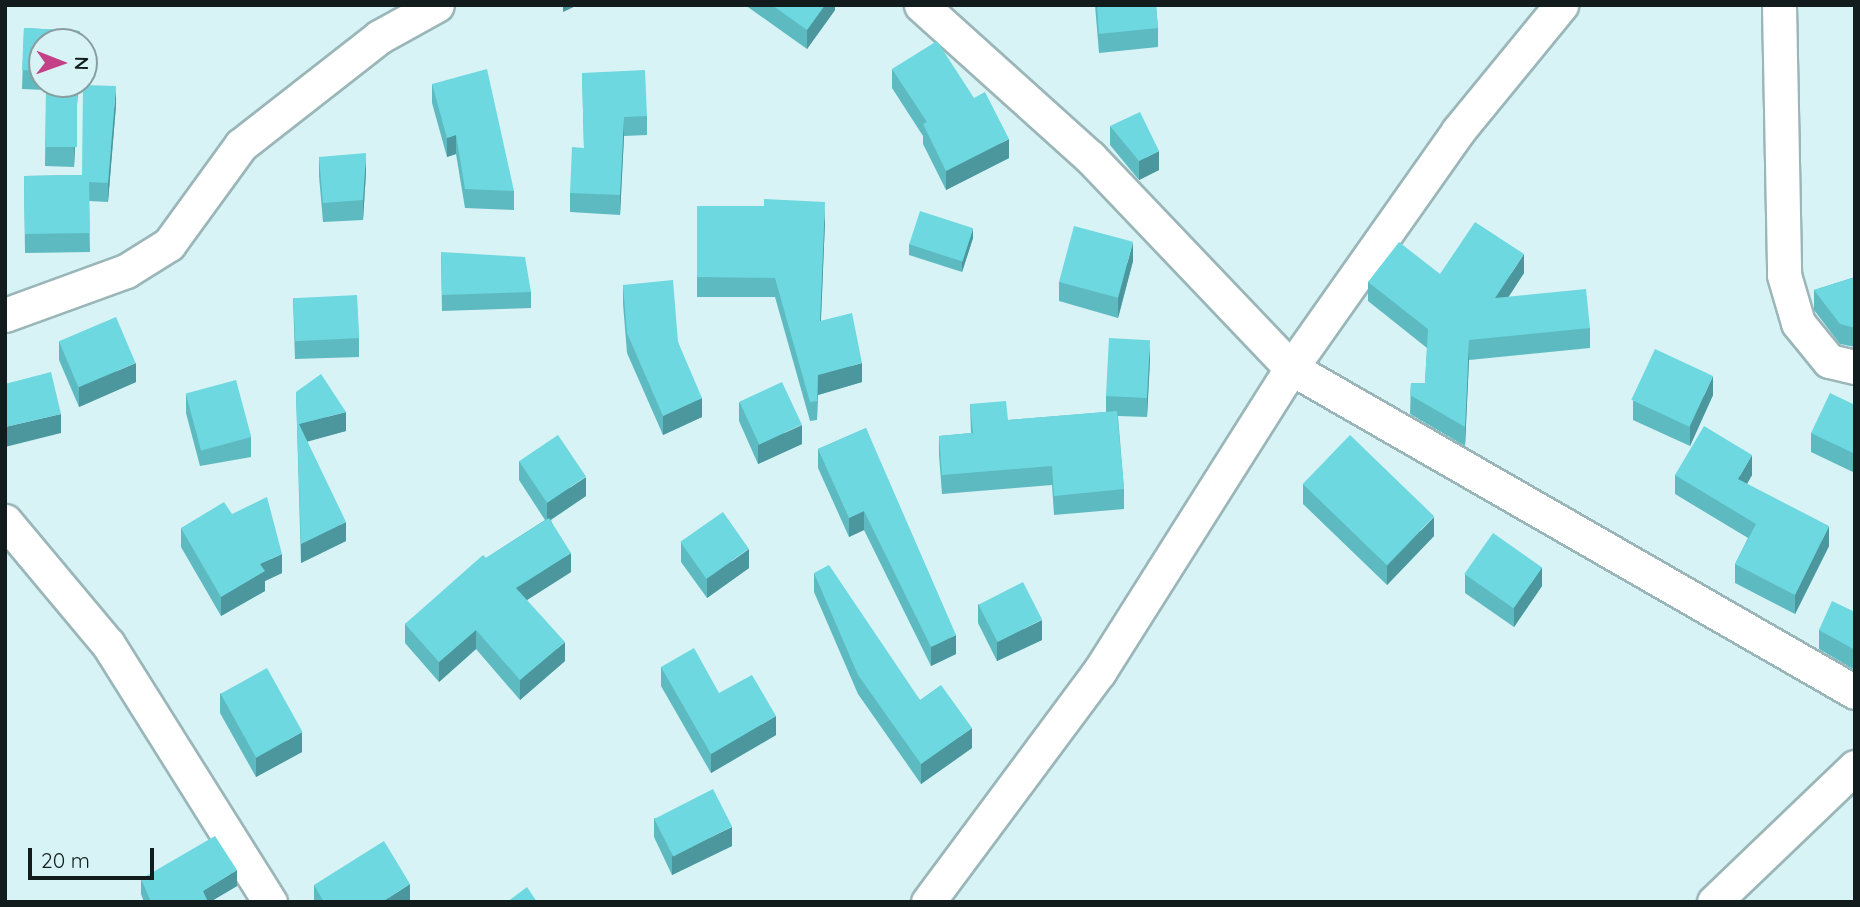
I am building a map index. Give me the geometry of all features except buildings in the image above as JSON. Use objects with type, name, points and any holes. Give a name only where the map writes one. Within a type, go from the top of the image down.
[{"type":"street","points":[[5,315],[126,271],[169,244],[242,145],[379,37],[437,5]]},
{"type":"street","points":[[921,5],[1090,157],[1291,368],[1855,692]]},
{"type":"street","points":[[1779,5],[1784,275],[1798,323],[1829,361],[1855,367]]},
{"type":"street","points":[[928,902],[1099,672],[1291,368],[1458,131],[1551,10]]},
{"type":"street","points":[[5,522],[108,644],[270,902]]},
{"type":"street","points":[[1714,902],[1855,767]]}]
